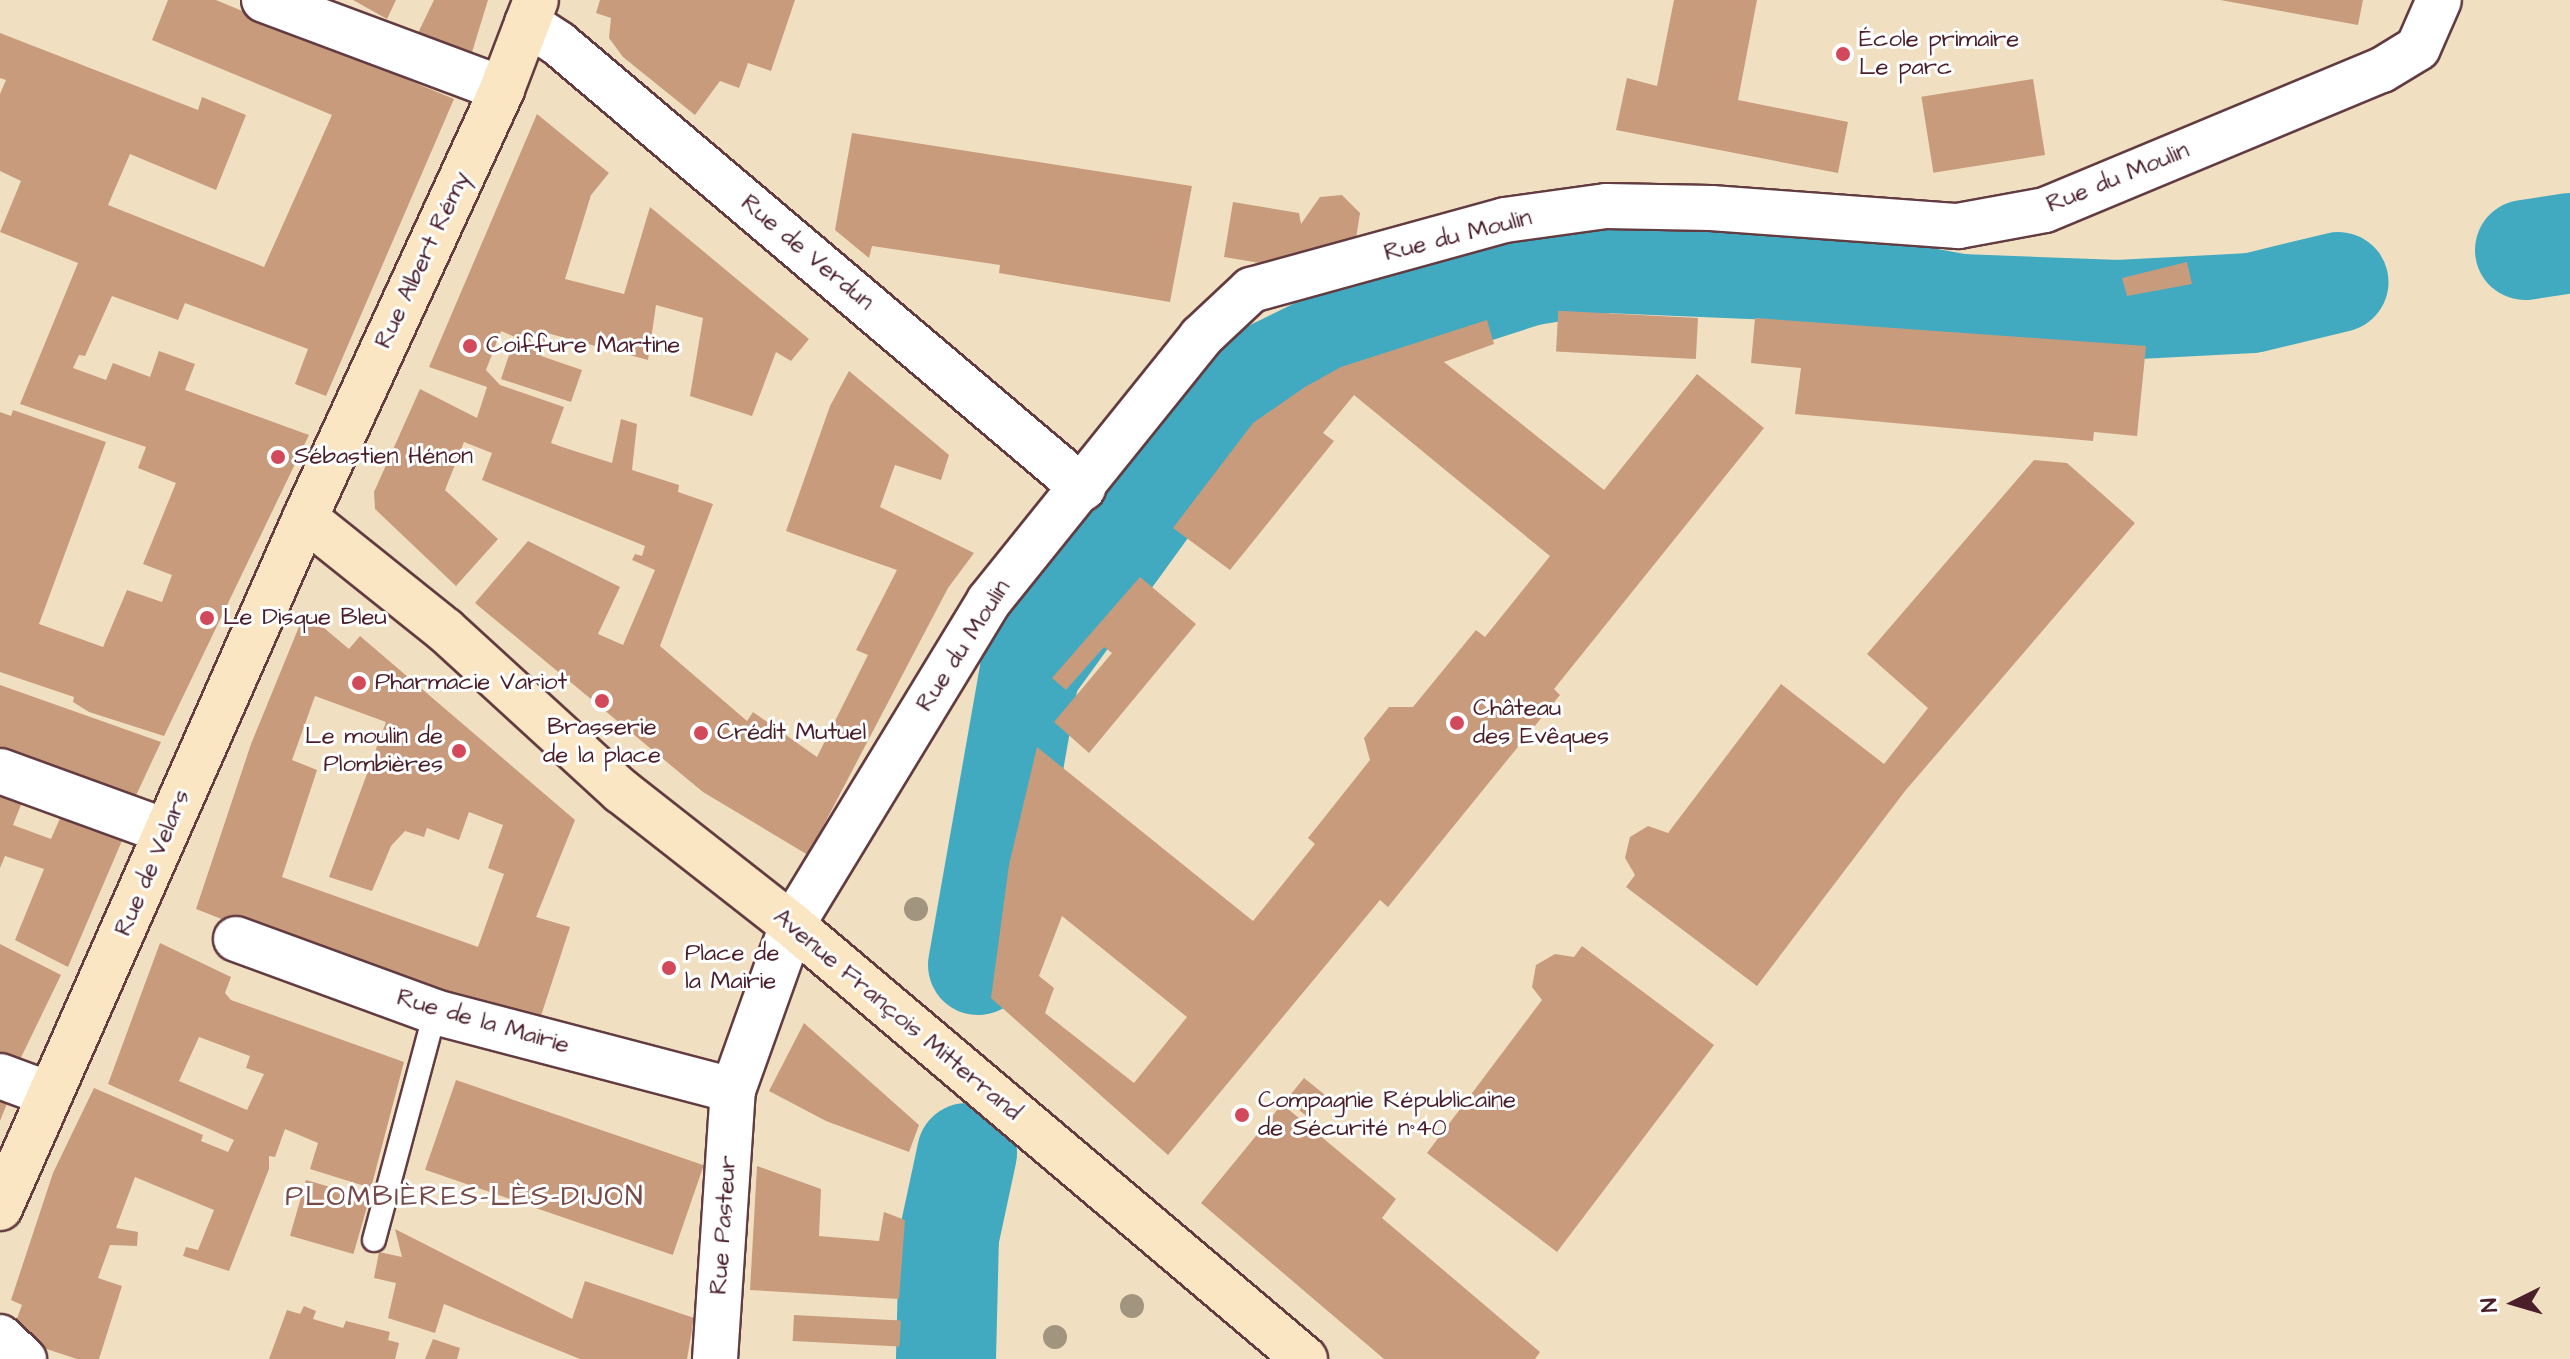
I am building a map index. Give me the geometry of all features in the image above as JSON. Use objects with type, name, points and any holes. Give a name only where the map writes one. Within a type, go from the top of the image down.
[{"type":"main road","name":"Rue Albert Rémy","points":[[305,518],[502,89],[532,12]]},
{"type":"main road","name":"Rue de Velars","points":[[0,1208],[138,903],[165,831],[305,518]]},
{"type":"main road","name":"Avenue François Mitterrand","points":[[305,518],[445,630],[621,791],[792,925],[1305,1359]]},
{"type":"street","points":[[264,0],[502,89]]},
{"type":"street","name":"Rue du Moulin","points":[[792,925],[989,601],[1083,488],[1201,337],[1251,290],[1505,220],[1606,206],[1711,208],[1958,226],[2045,210],[2382,70],[2418,48],[2439,0]]},
{"type":"street","name":"Rue de Verdun","points":[[532,12],[559,44],[1083,488]]},
{"type":"street","points":[[0,771],[165,831]]},
{"type":"street","points":[[733,1090],[792,925]]},
{"type":"street","name":"Rue de la Mairie","points":[[236,939],[435,1012],[733,1090]]},
{"type":"street","points":[[0,1076],[49,1094]]},
{"type":"street","name":"Rue Pasteur","points":[[715,1359],[733,1090]]},
{"type":"street","points":[[0,1337],[24,1359]]},
{"type":"lane","points":[[374,1240],[435,1012]]},
{"type":"building","points":[[168,0],[216,0],[454,99],[326,396],[295,384],[308,349],[185,303],[178,320],[112,296],[85,356],[79,355],[73,368],[106,380],[113,363],[150,377],[159,351],[195,364],[185,390],[309,435],[164,736],[89,712],[73,702],[74,697],[0,672],[0,412],[11,416],[13,410],[106,442],[39,624],[103,647],[127,590],[162,602],[172,575],[143,564],[176,483],[138,468],[146,447],[20,404],[78,263],[0,232],[21,181],[0,171],[0,94],[6,80],[0,78],[0,33],[198,110],[202,97],[246,115],[216,190],[130,154],[108,205],[264,267],[332,115],[152,40]]},
{"type":"building","points":[[353,0],[396,0],[387,19]]},
{"type":"building","points":[[434,0],[488,0],[469,62],[417,35]]},
{"type":"building","points":[[600,0],[795,0],[771,71],[748,63],[739,88],[720,81],[695,115],[623,57],[609,38],[611,18],[596,13]]},
{"type":"building","points":[[1674,0],[1757,0],[1738,100],[1848,122],[1838,173],[1616,130],[1627,78],[1657,86]]},
{"type":"building","points":[[2220,0],[2363,0],[2358,25]]},
{"type":"building","points":[[2033,79],[2045,155],[1933,173],[1921,97]]},
{"type":"building","points":[[537,114],[609,173],[591,195],[565,279],[624,294],[650,207],[809,339],[791,361],[776,352],[752,416],[690,396],[703,318],[656,305],[648,360],[547,333],[541,356],[582,370],[571,402],[501,379],[515,337],[501,331],[486,370],[500,385],[564,407],[551,443],[562,447],[612,463],[621,419],[637,424],[632,470],[679,485],[678,492],[713,504],[660,646],[747,721],[753,712],[817,757],[868,655],[856,650],[897,570],[786,531],[830,406],[849,371],[949,455],[941,480],[895,465],[880,507],[974,553],[948,588],[808,855],[703,792],[475,603],[528,541],[620,587],[598,634],[623,645],[655,570],[632,560],[635,554],[642,556],[645,546],[482,480],[492,453],[464,442],[445,490],[498,539],[456,586],[375,509],[374,492],[420,389],[477,418],[487,387],[429,367]]},
{"type":"building","points":[[852,133],[1192,186],[1170,302],[999,273],[1000,265],[872,246],[869,258],[835,230]]},
{"type":"building","points":[[1342,195],[1360,213],[1355,245],[1289,268],[1224,257],[1233,202],[1299,213],[1301,224],[1320,197]]},
{"type":"building","points":[[2187,262],[2192,284],[2127,296],[2122,278]]},
{"type":"building","points":[[1558,311],[1698,318],[1696,359],[1556,352]]},
{"type":"building","points":[[1755,318],[2146,346],[2137,436],[2094,432],[2093,441],[1795,414],[1801,368],[1751,363]]},
{"type":"building","name":"Château des Evêques","points":[[1487,320],[1494,344],[1444,362],[1604,490],[1697,374],[1764,428],[1554,689],[1560,695],[1388,907],[1380,900],[1168,1155],[991,998],[1009,865],[1037,747],[1253,921],[1315,844],[1308,838],[1370,760],[1364,738],[1389,707],[1413,707],[1476,630],[1485,637],[1550,556],[1354,395],[1323,433],[1334,441],[1230,570],[1173,528],[1253,423],[1305,387],[1341,367]],"holes":[[[1062,916],[1187,1017],[1134,1083],[1045,1013],[1054,988],[1039,976]]]},
{"type":"building","points":[[2034,460],[2067,463],[2135,523],[1905,791],[1757,986],[1626,887],[1635,875],[1625,858],[1630,837],[1648,826],[1668,833],[1781,684],[1884,764],[1928,708],[1867,654]]},
{"type":"building","points":[[1140,577],[1196,624],[1089,753],[1054,722],[1112,653],[1104,647],[1066,690],[1052,678]]},
{"type":"building","points":[[305,612],[349,649],[360,636],[575,820],[536,917],[570,927],[537,1028],[341,966],[196,909],[251,744]],"holes":[[[315,696],[386,722],[329,877],[372,891],[391,846],[405,831],[424,837],[427,828],[459,840],[469,812],[503,825],[488,868],[504,874],[478,947],[282,877],[317,770],[292,760]]]},
{"type":"building","points":[[0,685],[161,742],[132,804],[0,765]]},
{"type":"building","points":[[0,783],[26,792],[13,825],[51,839],[65,807],[127,829],[68,967],[15,940],[44,869],[5,856],[0,868]]},
{"type":"building","points":[[160,943],[231,977],[225,993],[231,1000],[404,1062],[371,1188],[310,1169],[318,1143],[285,1129],[275,1157],[269,1156],[269,1169],[229,1271],[183,1256],[186,1247],[198,1250],[214,1210],[135,1177],[116,1228],[138,1232],[137,1246],[110,1245],[98,1278],[122,1286],[99,1359],[77,1359],[10,1337],[22,1305],[11,1300],[53,1173],[94,1088],[203,1135],[201,1141],[228,1152],[234,1140],[108,1084]],"holes":[[[199,1037],[250,1056],[246,1068],[264,1074],[247,1110],[179,1081]]]},
{"type":"building","points":[[0,944],[61,975],[13,1074],[0,1069]]},
{"type":"building","points":[[1582,946],[1714,1045],[1557,1252],[1427,1153],[1542,1000],[1532,987],[1536,965],[1555,954],[1574,957]]},
{"type":"building","points":[[804,1023],[919,1125],[909,1152],[826,1121],[769,1091]]},
{"type":"building","points":[[1304,1078],[1325,1095],[1307,1117],[1286,1100]]},
{"type":"building","points":[[456,1080],[704,1165],[673,1255],[425,1170]]},
{"type":"building","points":[[0,1098],[8,1101],[0,1121]]},
{"type":"building","points":[[1282,1104],[1396,1199],[1382,1218],[1540,1352],[1535,1359],[1384,1359],[1201,1203]]},
{"type":"building","points":[[757,1166],[821,1189],[819,1236],[879,1241],[884,1212],[905,1220],[899,1299],[750,1290]]},
{"type":"building","points":[[306,1180],[369,1198],[353,1254],[290,1236]]},
{"type":"building","points":[[395,1229],[572,1319],[585,1281],[694,1318],[687,1359],[580,1359],[444,1304],[435,1333],[388,1318],[396,1283],[374,1278],[379,1252],[402,1257]]},
{"type":"building","points":[[304,1306],[316,1311],[313,1319],[343,1328],[346,1321],[390,1332],[388,1340],[399,1343],[395,1359],[269,1359],[287,1310],[300,1314]]},
{"type":"building","points":[[794,1315],[901,1321],[899,1347],[793,1341]]},
{"type":"building","points":[[433,1339],[460,1348],[457,1359],[425,1359]]},
{"type":"waterway","points":[[2525,250],[2570,243]]},
{"type":"waterway","points":[[978,965],[1030,671],[1195,443],[1276,368],[1339,337],[1528,276],[1607,263],[1775,270],[1960,304],[2118,310],[2252,303],[2339,282]]},
{"type":"waterway","points":[[946,1359],[949,1237],[967,1153]]},
{"type":"place","name":"École primaire Le parc","points":[[1843,54]]},
{"type":"place","name":"Coiffure Martine","points":[[470,346]]},
{"type":"place","name":"Sébastien Hénon","points":[[278,457]]},
{"type":"place","name":"Le Disque Bleu","points":[[207,618]]},
{"type":"place","name":"Pharmacie Variot","points":[[359,683]]},
{"type":"place","name":"Brasserie de la place","points":[[602,701]]},
{"type":"place","name":"Château des Evêques","points":[[1457,723]]},
{"type":"place","name":"Crédit Mutuel","points":[[701,733]]},
{"type":"place","name":"Le moulin de Plombières","points":[[459,751]]},
{"type":"place","name":"Place de la Mairie","points":[[669,968]]},
{"type":"place","name":"Compagnie Républicaine de Sécurité n°40","points":[[1242,1115]]},
{"type":"district","name":"PLOMBIÈRES-LÈS-DIJON","points":[[465,1197]]}]
